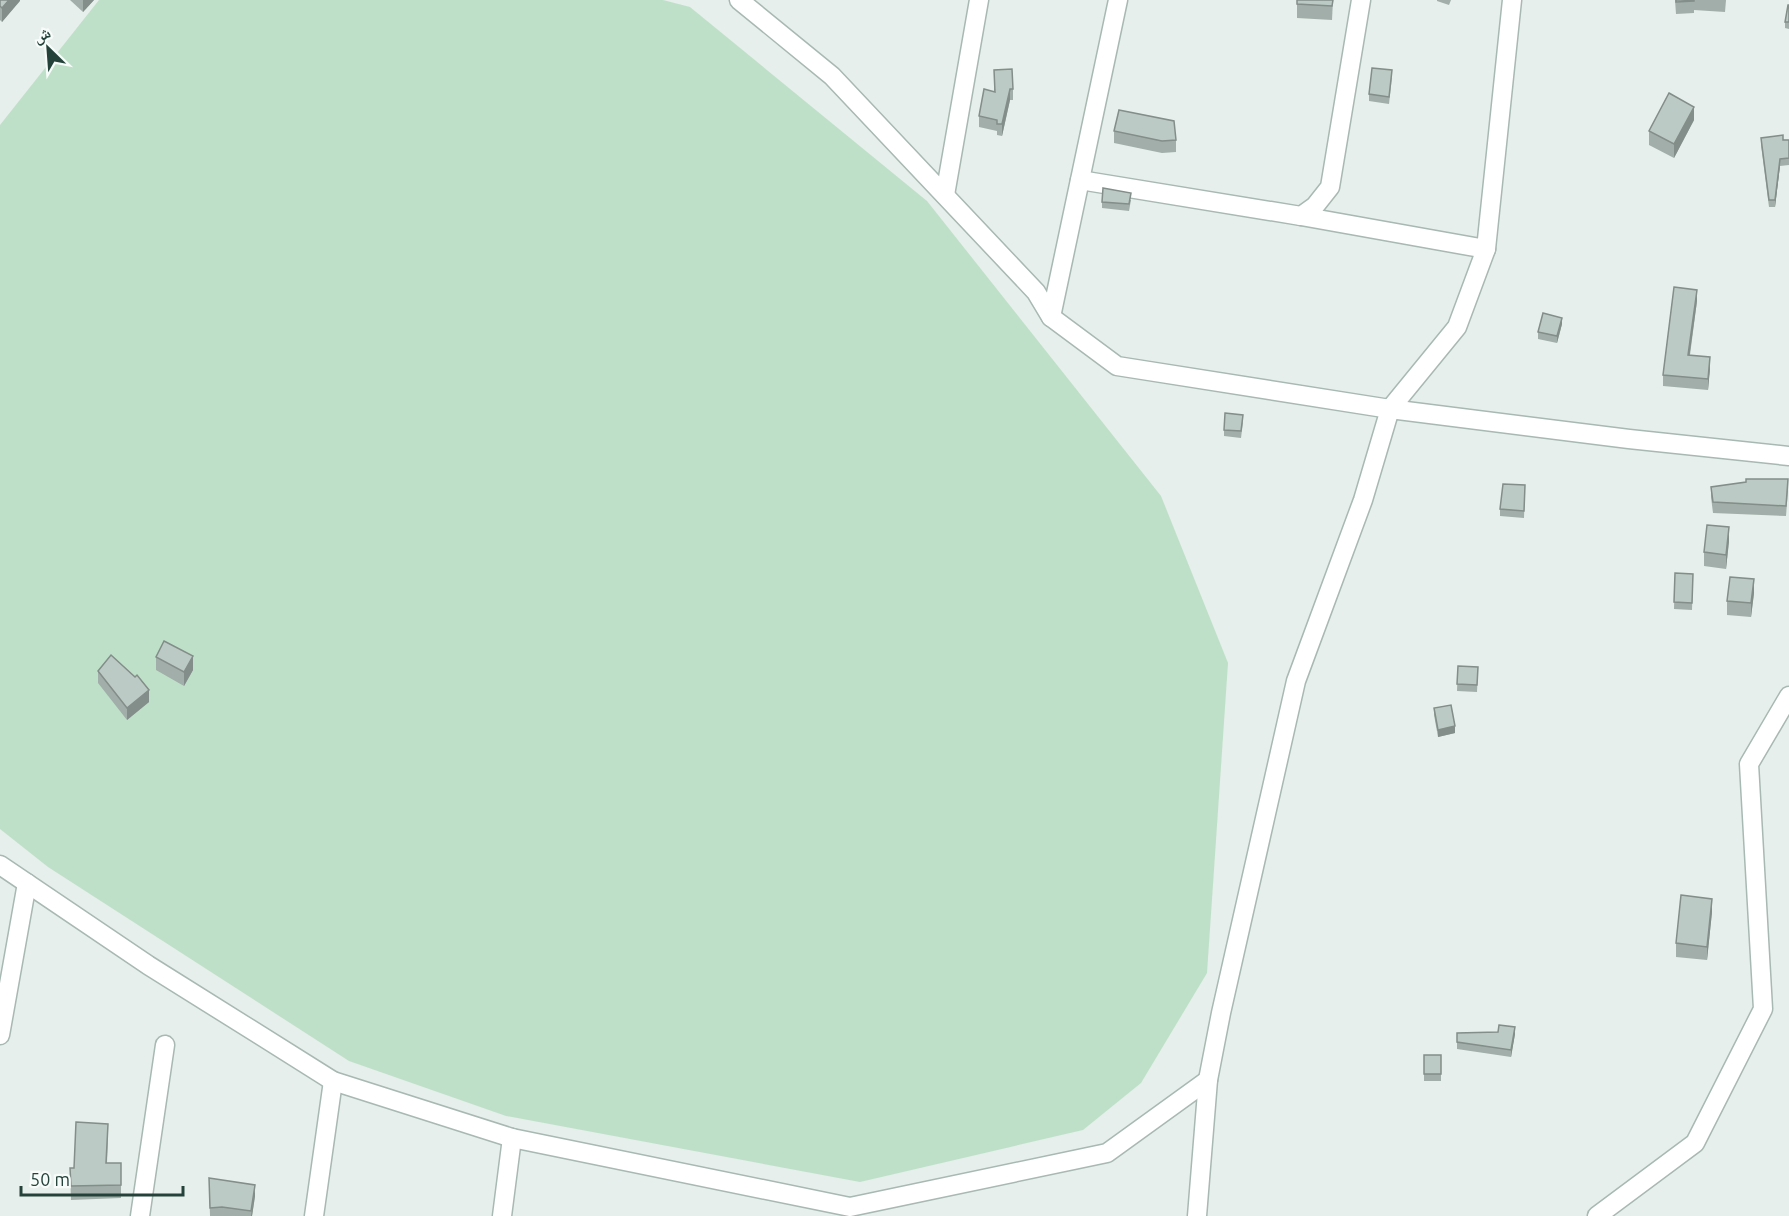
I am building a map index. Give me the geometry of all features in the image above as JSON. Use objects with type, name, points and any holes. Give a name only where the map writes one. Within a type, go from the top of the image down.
[{"type":"street","points":[[739,0],[832,76],[1036,292],[1052,317],[1118,366],[1390,409],[1629,439],[1789,456]]},
{"type":"street","points":[[945,195],[979,0]]},
{"type":"street","points":[[1052,317],[1118,0]]},
{"type":"street","points":[[1301,216],[1315,206],[1330,187],[1361,0]]},
{"type":"street","points":[[1197,1216],[1208,1080],[1221,1012],[1296,681],[1363,501],[1390,409],[1457,327],[1486,249],[1512,0]]},
{"type":"street","points":[[1080,180],[1486,249]]},
{"type":"street","points":[[1597,1216],[1695,1143],[1763,1009],[1749,764],[1789,696]]},
{"type":"street","points":[[0,865],[148,965],[333,1081],[512,1138],[850,1207],[1107,1153],[1208,1080]]},
{"type":"street","points":[[0,1035],[27,883]]},
{"type":"street","points":[[140,1216],[165,1045]]},
{"type":"street","points":[[314,1216],[333,1081]]},
{"type":"street","points":[[502,1216],[512,1138]]},
{"type":"green space","points":[[99,0],[663,0],[690,7],[927,201],[1161,496],[1228,663],[1207,973],[1141,1083],[1083,1130],[860,1182],[506,1116],[349,1061],[48,867],[0,829],[0,125]]},
{"type":"building","points":[[0,0],[9,0],[2,8]]},
{"type":"building","points":[[1297,0],[1333,0],[1332,6],[1297,4]]},
{"type":"building","points":[[1676,0],[1694,0],[1694,1],[1676,2]]},
{"type":"building","points":[[1788,5],[1789,22],[1785,22]]},
{"type":"building","points":[[1372,68],[1392,70],[1389,97],[1369,94]]},
{"type":"building","points":[[1012,69],[1013,89],[1010,89],[1002,124],[997,124],[997,120],[979,116],[984,89],[995,92],[994,70]]},
{"type":"building","points":[[1669,93],[1694,107],[1674,144],[1649,131]]},
{"type":"building","points":[[1119,110],[1174,121],[1176,140],[1162,141],[1114,131]]},
{"type":"building","points":[[1783,135],[1783,140],[1789,140],[1789,158],[1780,159],[1775,200],[1769,200],[1761,138]]},
{"type":"building","points":[[1103,188],[1131,193],[1129,204],[1102,202]]},
{"type":"building","points":[[1674,287],[1697,290],[1688,355],[1710,357],[1708,379],[1663,375]]},
{"type":"building","points":[[1543,313],[1562,318],[1557,336],[1538,332]]},
{"type":"building","points":[[1225,413],[1243,415],[1241,431],[1224,430]]},
{"type":"building","points":[[1746,479],[1788,479],[1786,506],[1713,502],[1711,487],[1746,482]]},
{"type":"building","points":[[1503,484],[1525,485],[1524,511],[1500,509]]},
{"type":"building","points":[[1707,525],[1729,527],[1726,555],[1704,552]]},
{"type":"building","points":[[1675,573],[1693,574],[1692,603],[1674,602]]},
{"type":"building","points":[[1730,577],[1754,579],[1751,603],[1727,601]]},
{"type":"building","points":[[164,641],[193,656],[184,672],[156,657]]},
{"type":"building","points":[[111,655],[135,677],[137,675],[149,690],[127,708],[98,671]]},
{"type":"building","points":[[1458,666],[1478,667],[1477,685],[1457,684]]},
{"type":"building","points":[[1451,705],[1455,726],[1438,730],[1434,708]]},
{"type":"building","points":[[1681,895],[1712,899],[1707,947],[1676,943]]},
{"type":"building","points":[[1499,1025],[1515,1027],[1511,1050],[1457,1042],[1457,1033],[1498,1032]]},
{"type":"building","points":[[1424,1055],[1441,1055],[1441,1074],[1424,1074]]},
{"type":"building","points":[[76,1122],[108,1124],[106,1163],[121,1163],[121,1185],[71,1186],[70,1168],[74,1168]]},
{"type":"building","points":[[209,1178],[255,1185],[251,1211],[222,1207],[210,1208]]}]
